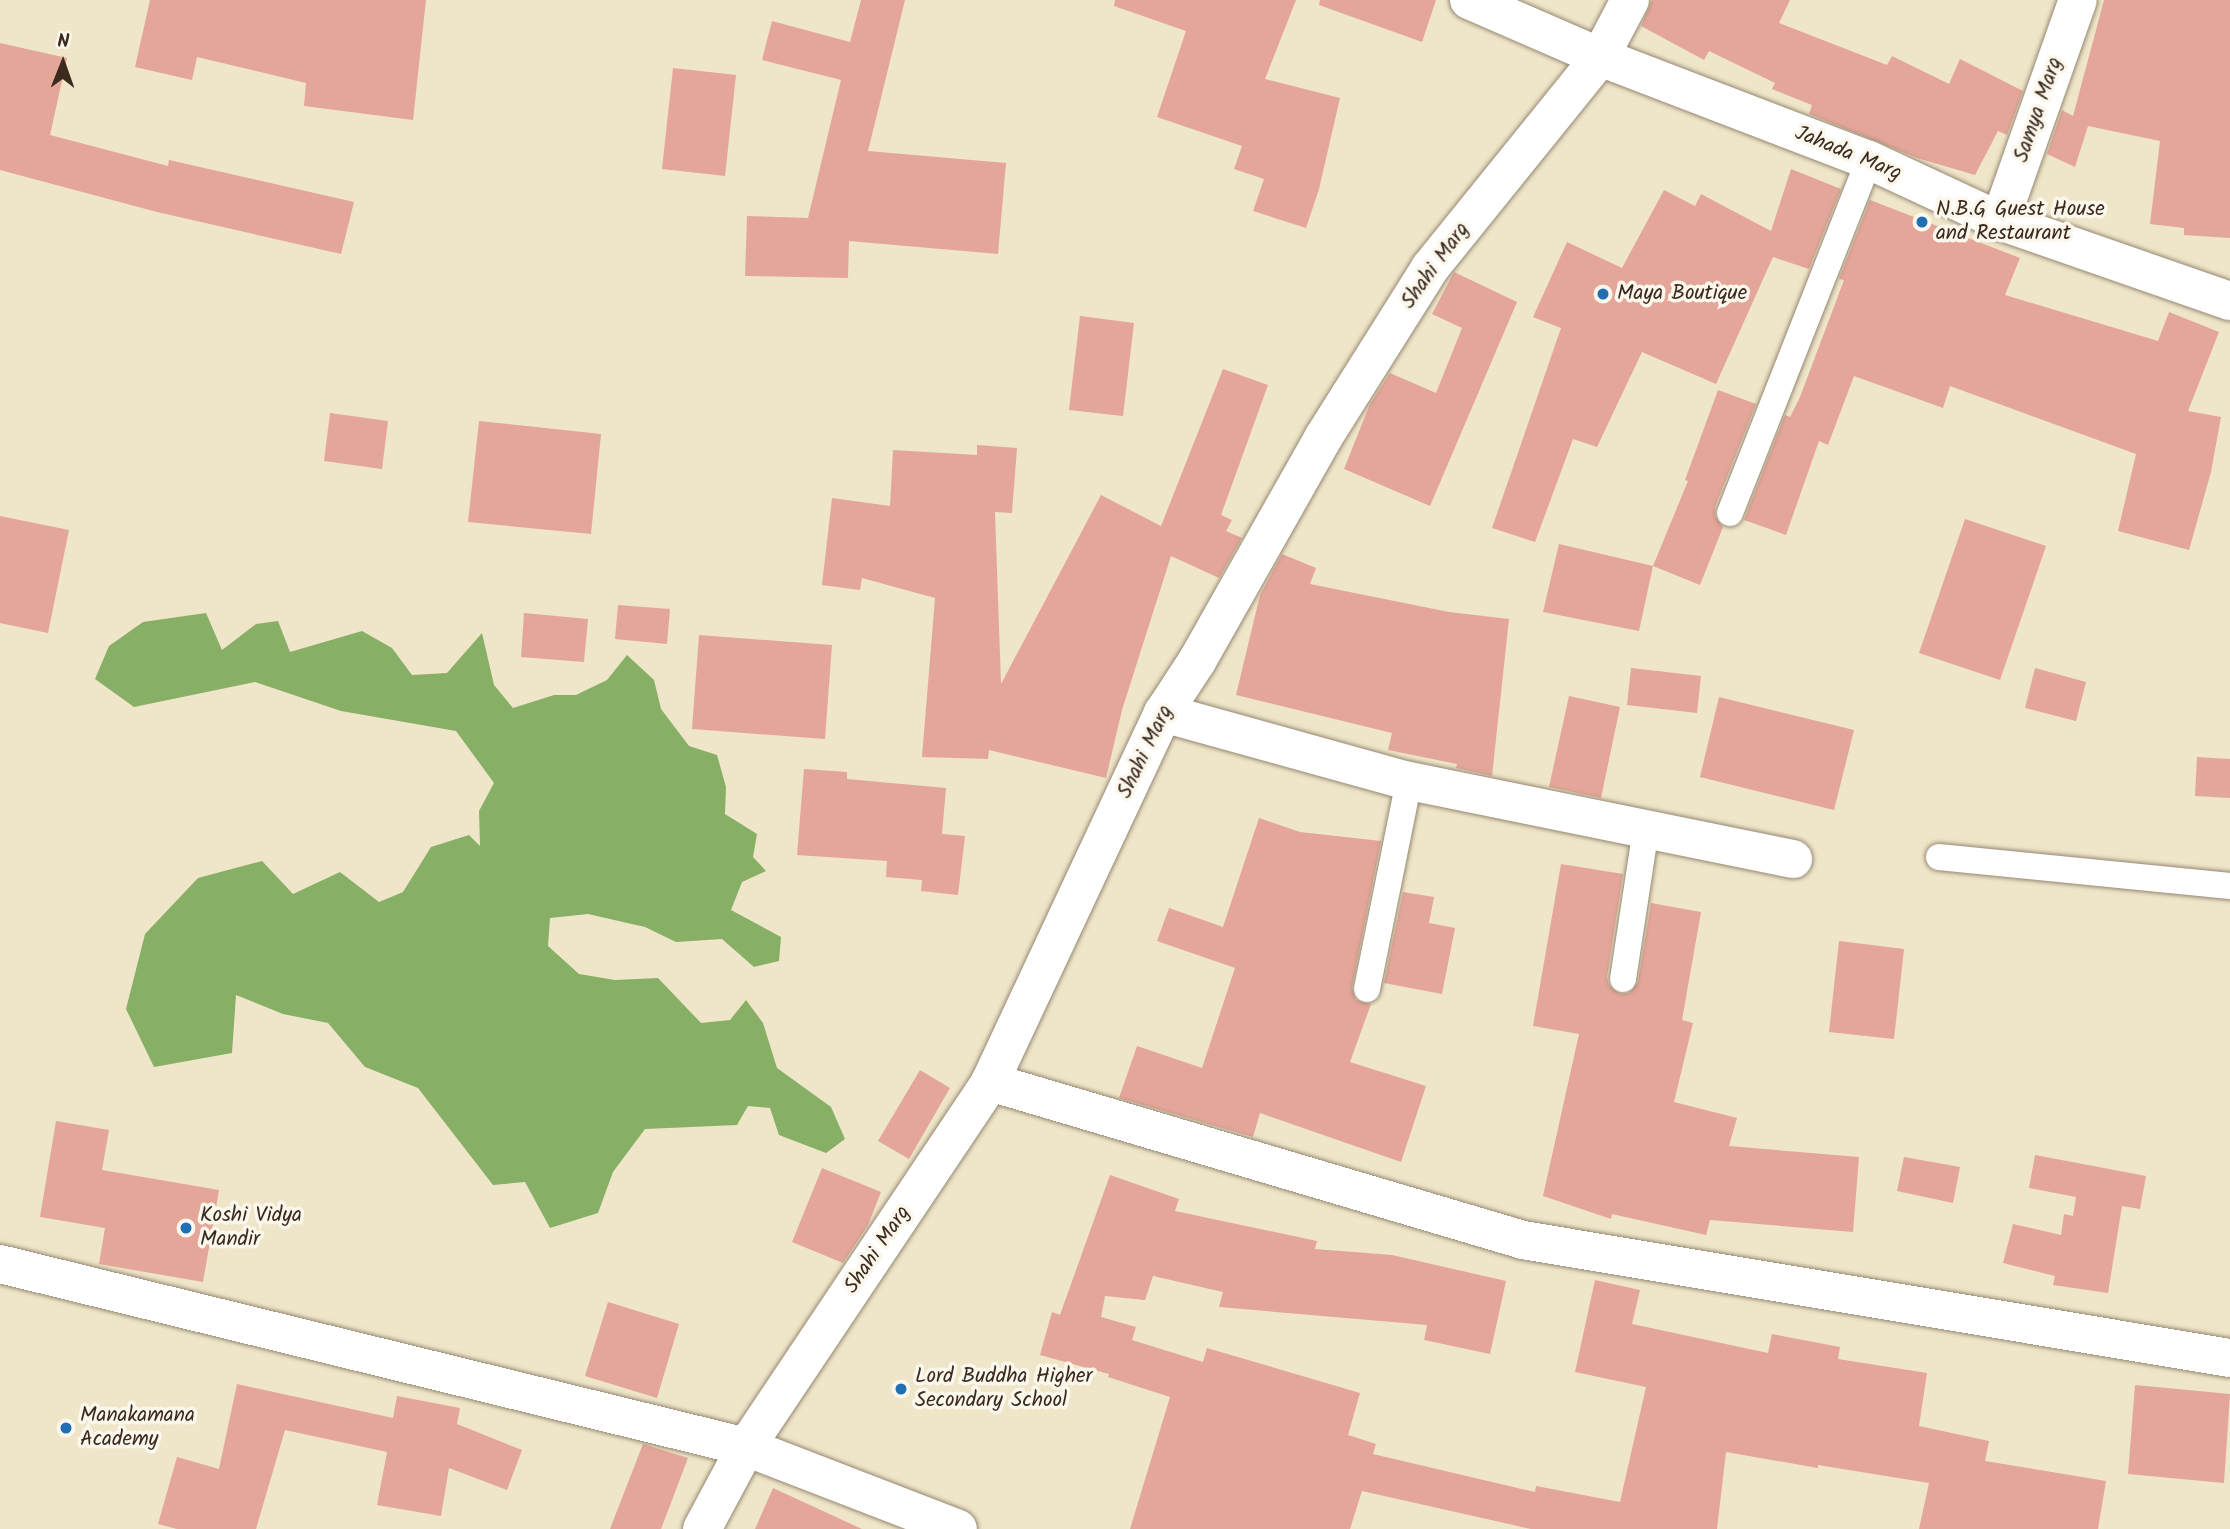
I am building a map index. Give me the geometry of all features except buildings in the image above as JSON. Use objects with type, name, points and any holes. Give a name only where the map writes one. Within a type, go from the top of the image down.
[{"type":"street","name":"Jahada Marg","points":[[1469,0],[1600,57],[1868,160],[2000,221],[2230,301]]},
{"type":"street","name":"Shahi Marg","points":[[702,1529],[746,1447],[990,1083],[1163,713],[1197,661],[1324,438],[1430,268],[1600,57],[1630,0]]},
{"type":"street","name":"Samya Marg","points":[[2000,221],[2078,0]]},
{"type":"street","points":[[1163,713],[1409,781],[1793,859]]},
{"type":"street","points":[[990,1083],[1523,1240],[2230,1359]]},
{"type":"street","points":[[0,1264],[746,1447],[958,1529]]},
{"type":"lane","points":[[1730,513],[1868,160]]},
{"type":"lane","points":[[1367,989],[1409,781]]},
{"type":"lane","points":[[1623,979],[1646,829]]},
{"type":"lane","points":[[1940,857],[2230,886]]},
{"type":"green space","points":[[206,613],[222,650],[256,624],[278,621],[290,652],[362,631],[392,648],[412,675],[447,673],[482,633],[494,685],[513,708],[554,695],[576,695],[607,680],[627,655],[654,680],[661,709],[689,746],[717,755],[726,787],[725,814],[757,834],[753,857],[766,871],[742,882],[731,910],[781,937],[779,961],[754,967],[722,939],[676,942],[645,927],[588,914],[550,918],[548,946],[579,974],[615,980],[658,978],[701,1023],[730,1020],[746,1000],[763,1023],[777,1068],[831,1107],[845,1139],[826,1153],[779,1135],[770,1108],[748,1106],[737,1125],[645,1129],[613,1172],[598,1213],[550,1228],[525,1182],[493,1185],[418,1088],[365,1067],[328,1023],[283,1014],[236,995],[232,1053],[154,1067],[126,1009],[145,934],[198,878],[262,861],[293,894],[340,872],[379,902],[403,892],[431,847],[469,835],[480,846],[479,811],[494,783],[456,731],[341,711],[255,682],[134,707],[95,679],[109,646],[143,622]]},
{"type":"place","name":"N.B.G Guest House and Restaurant","points":[[1922,222]]},
{"type":"place","name":"Maya Boutique","points":[[1603,294]]},
{"type":"place","name":"Koshi Vidya Mandir","points":[[186,1228]]},
{"type":"place","name":"Lord Buddha Higher Secondary School","points":[[901,1389]]},
{"type":"place","name":"Manakamana Academy","points":[[66,1428]]}]
